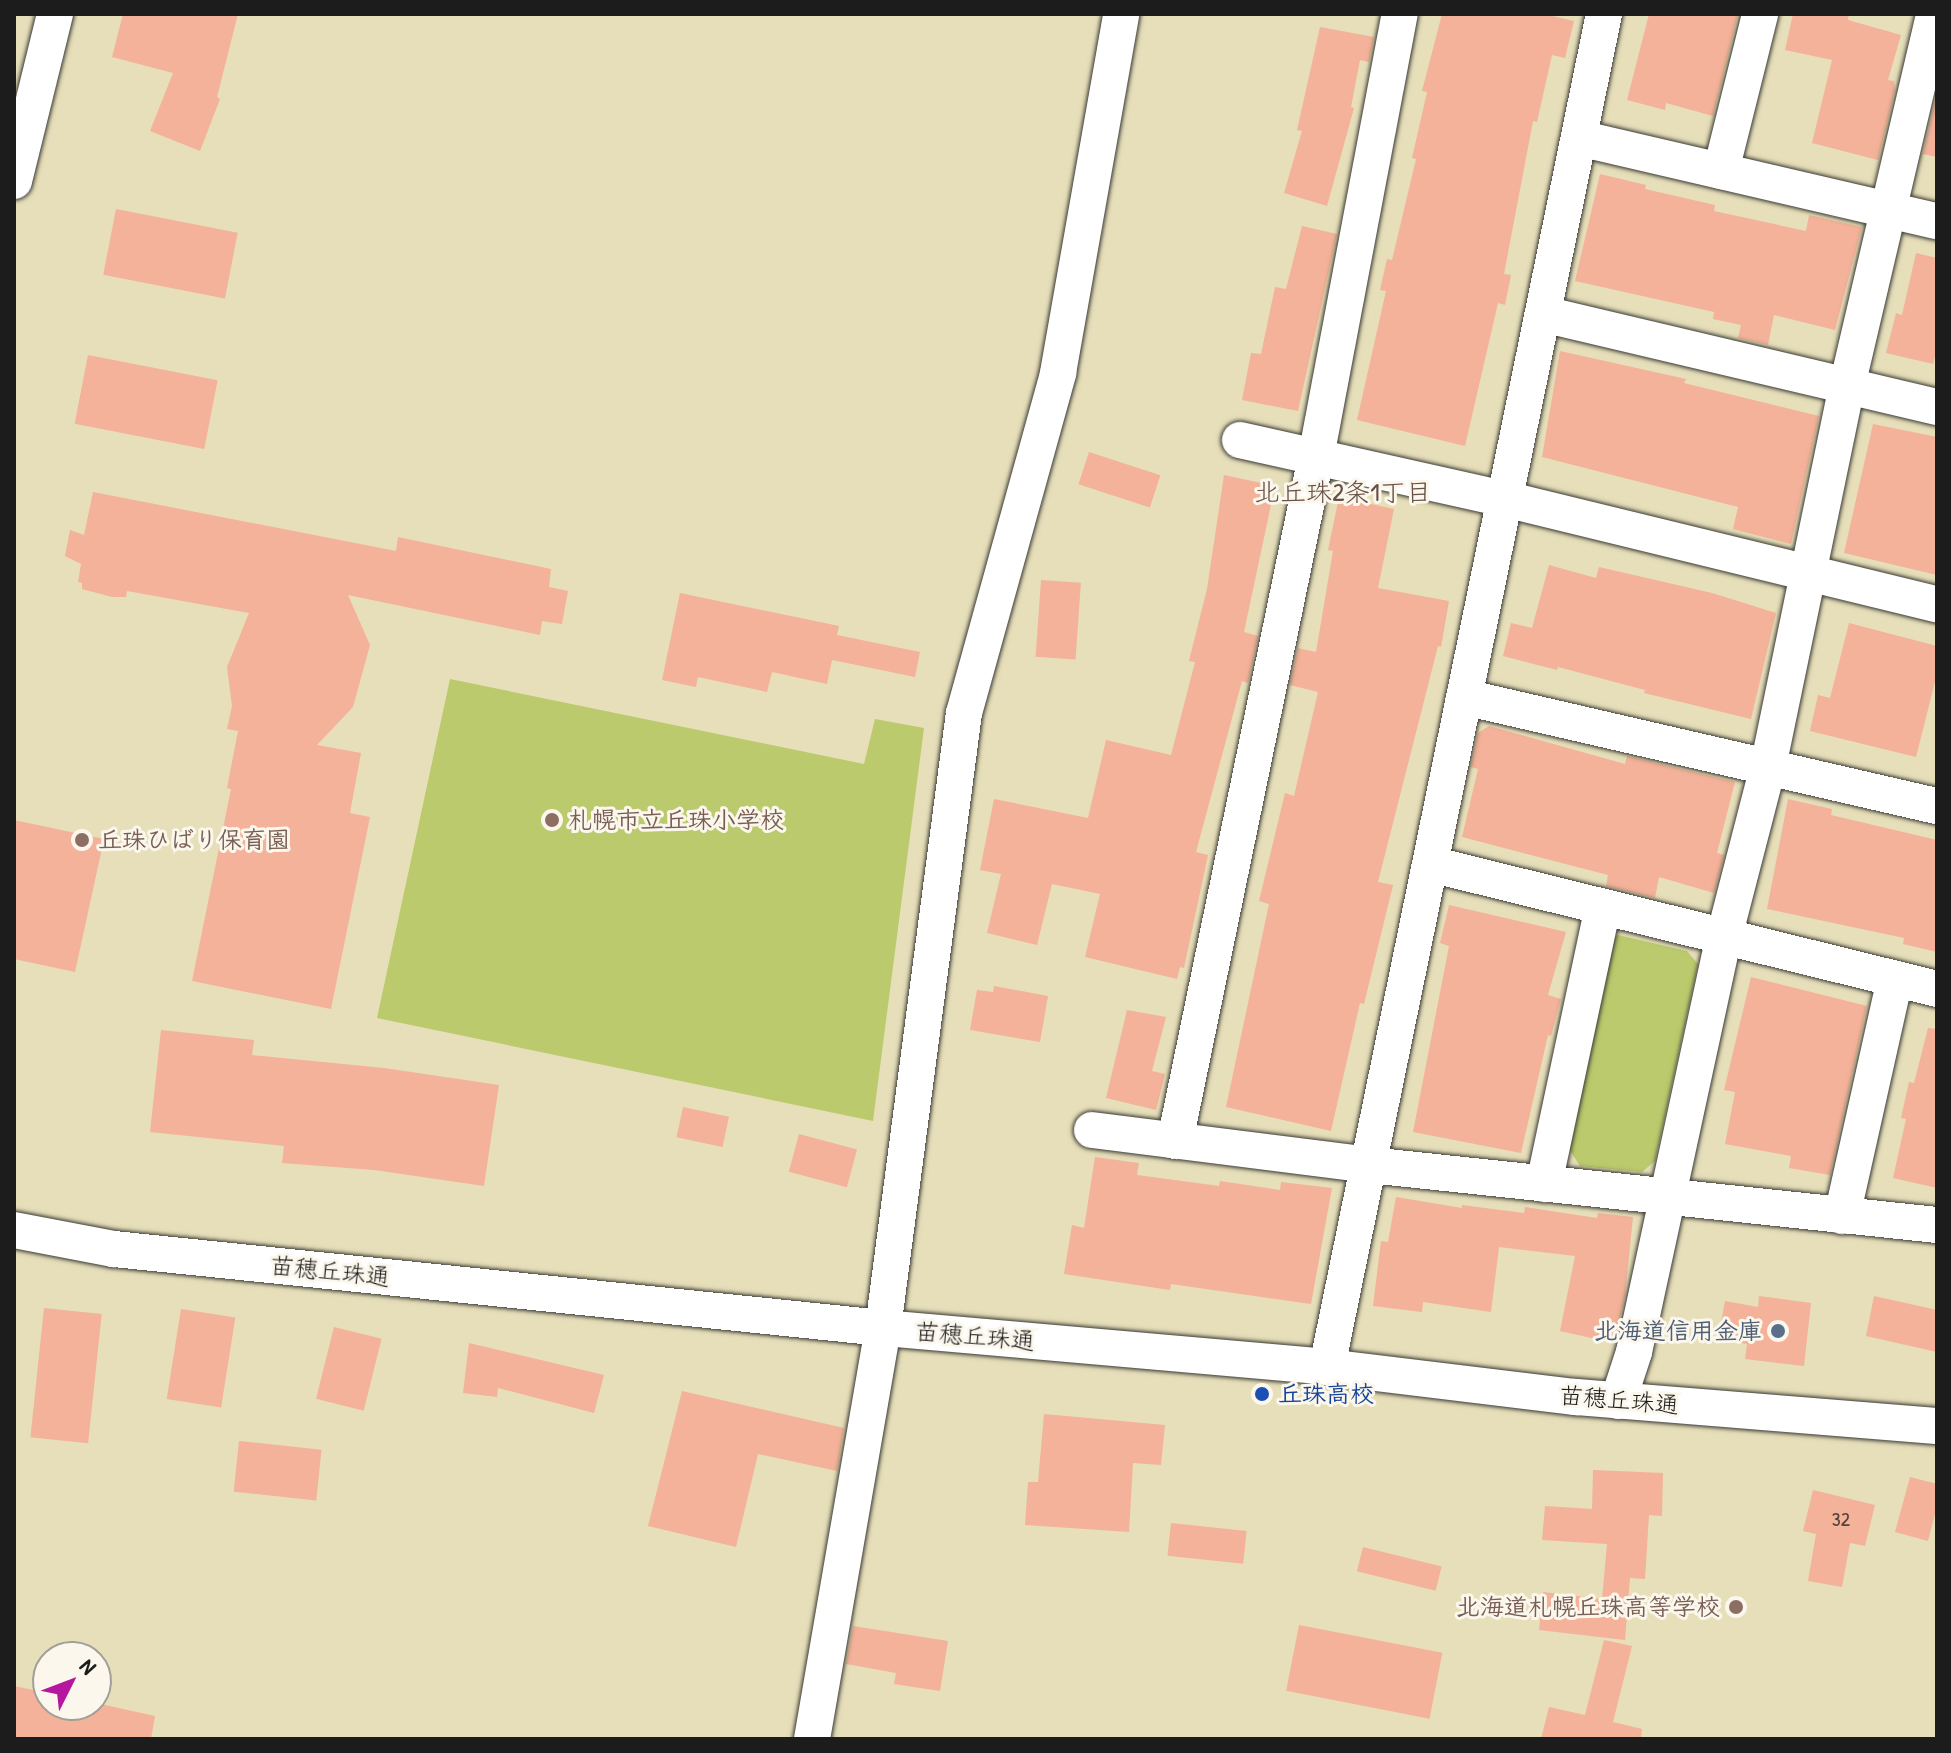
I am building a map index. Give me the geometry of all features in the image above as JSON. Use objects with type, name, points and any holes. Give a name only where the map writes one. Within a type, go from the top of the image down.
[{"type":"street","points":[[14,181],[55,14]]},
{"type":"street","points":[[812,1739],[883,1328],[964,713],[1058,373],[1121,14]]},
{"type":"street","points":[[1175,1141],[1316,457],[1400,14]]},
{"type":"street","points":[[1327,1367],[1604,14]]},
{"type":"street","points":[[1721,171],[1760,14]]},
{"type":"street","points":[[1618,1401],[1634,1352],[1724,937],[1768,767],[1847,386],[1934,14]]},
{"type":"street","points":[[1579,138],[1937,221]]},
{"type":"street","points":[[1543,314],[1937,407]]},
{"type":"street","points":[[1240,440],[1505,499],[1937,604]]},
{"type":"street","points":[[1464,697],[1937,806]]},
{"type":"street","points":[[1430,864],[1937,989]]},
{"type":"street","points":[[1544,1184],[1603,907]]},
{"type":"street","points":[[1842,1216],[1895,979]]},
{"type":"street","points":[[1092,1130],[1369,1165],[1937,1225]]},
{"type":"street","name":"苗穂丘珠通","points":[[14,1230],[114,1249],[883,1328],[1327,1367],[1618,1401],[1937,1426]]},
{"type":"green space","points":[[450,679],[864,764],[875,719],[924,728],[873,1121],[377,1018]]},
{"type":"green space","points":[[1618,935],[1687,951],[1698,964],[1655,1161],[1642,1172],[1580,1166],[1569,1149],[1610,940]]},
{"type":"building","points":[[123,14],[238,14],[217,97],[220,99],[200,151],[150,131],[173,73],[112,57]]},
{"type":"building","points":[[1442,14],[1544,14],[1574,21],[1565,58],[1552,55],[1537,122],[1533,121],[1504,274],[1511,275],[1505,305],[1498,303],[1465,446],[1357,420],[1386,291],[1380,290],[1387,259],[1392,260],[1416,159],[1412,158],[1427,92],[1422,91]]},
{"type":"building","points":[[1649,14],[1738,14],[1713,116],[1666,103],[1665,110],[1627,100]]},
{"type":"building","points":[[1793,14],[1849,14],[1848,20],[1901,35],[1888,80],[1894,81],[1895,90],[1878,160],[1812,143],[1832,60],[1785,50]]},
{"type":"building","points":[[1320,27],[1374,37],[1369,62],[1360,60],[1351,107],[1354,108],[1327,206],[1284,193],[1302,131],[1297,130]]},
{"type":"building","points":[[1937,101],[1937,157],[1923,154]]},
{"type":"building","points":[[1600,174],[1646,185],[1645,189],[1715,205],[1714,211],[1806,231],[1809,215],[1862,227],[1835,330],[1774,315],[1768,345],[1738,338],[1741,325],[1713,319],[1714,312],[1575,281]]},
{"type":"building","points":[[116,209],[238,233],[225,298],[103,275]]},
{"type":"building","points":[[1302,226],[1337,234],[1298,411],[1242,400],[1251,353],[1261,354],[1275,287],[1286,289]]},
{"type":"building","points":[[1916,253],[1937,258],[1937,348],[1933,364],[1886,353],[1896,313],[1902,315]]},
{"type":"building","points":[[1560,351],[1686,379],[1684,383],[1819,416],[1791,544],[1733,529],[1738,507],[1542,457]]},
{"type":"building","points":[[88,355],[218,380],[204,449],[75,424]]},
{"type":"building","points":[[1873,424],[1937,437],[1937,575],[1844,553]]},
{"type":"building","points":[[1089,452],[1160,475],[1150,508],[1078,484]]},
{"type":"building","points":[[1224,475],[1275,486],[1244,632],[1258,636],[1248,683],[1242,681],[1196,852],[1208,855],[1184,968],[1180,967],[1177,979],[1085,957],[1100,894],[1052,884],[1037,945],[987,933],[1001,874],[980,870],[994,799],[1088,818],[1106,740],[1171,755],[1195,662],[1189,661],[1207,589]]},
{"type":"building","points":[[93,492],[396,551],[398,537],[551,569],[549,587],[568,591],[562,624],[542,621],[540,635],[348,595],[370,645],[353,707],[317,745],[361,753],[350,813],[370,817],[331,1009],[192,981],[231,789],[227,788],[238,731],[227,729],[232,706],[227,667],[249,613],[127,591],[126,597],[112,597],[82,589],[82,583],[78,582],[81,564],[65,556],[70,530],[84,535]]},
{"type":"building","points":[[1339,497],[1394,509],[1378,588],[1449,601],[1441,647],[1438,646],[1378,882],[1393,885],[1364,1004],[1360,1003],[1331,1131],[1226,1107],[1269,904],[1259,901],[1285,793],[1294,796],[1318,692],[1290,685],[1298,648],[1316,652],[1333,551],[1328,550]]},
{"type":"building","points":[[1549,565],[1596,578],[1599,567],[1712,593],[1776,613],[1751,719],[1644,693],[1645,690],[1558,667],[1557,670],[1503,656],[1511,623],[1532,628]]},
{"type":"building","points":[[1041,580],[1081,583],[1076,660],[1036,657]]},
{"type":"building","points":[[680,593],[839,626],[837,635],[920,652],[915,677],[832,660],[827,684],[772,672],[767,692],[698,677],[696,687],[662,680]]},
{"type":"building","points":[[1849,623],[1937,646],[1937,674],[1916,757],[1810,731],[1818,695],[1830,698]]},
{"type":"building","points":[[1489,726],[1625,764],[1627,756],[1735,782],[1717,853],[1724,855],[1714,893],[1659,877],[1655,898],[1606,886],[1608,875],[1462,837],[1478,769],[1471,767],[1478,733]]},
{"type":"building","points":[[1788,799],[1832,809],[1831,815],[1937,840],[1937,952],[1903,944],[1904,938],[1767,909]]},
{"type":"building","points":[[14,820],[104,839],[75,972],[14,959]]},
{"type":"building","points":[[1449,905],[1566,932],[1548,995],[1561,999],[1551,1036],[1548,1035],[1521,1153],[1413,1132],[1449,946],[1440,943]]},
{"type":"building","points":[[1751,977],[1867,1006],[1830,1175],[1789,1168],[1791,1156],[1725,1144],[1735,1092],[1724,1090]]},
{"type":"building","points":[[994,986],[1048,996],[1040,1042],[970,1030],[977,990],[993,992]]},
{"type":"building","points":[[1127,1010],[1166,1017],[1152,1071],[1165,1074],[1156,1110],[1106,1098]]},
{"type":"building","points":[[1928,1028],[1937,1029],[1937,1188],[1893,1178],[1906,1119],[1901,1118],[1909,1082],[1914,1083]]},
{"type":"building","points":[[161,1030],[254,1040],[252,1055],[384,1068],[499,1085],[484,1186],[374,1170],[282,1163],[284,1146],[150,1132]]},
{"type":"building","points":[[683,1107],[729,1117],[723,1147],[677,1137]]},
{"type":"building","points":[[799,1134],[857,1150],[847,1187],[789,1172]]},
{"type":"building","points":[[1095,1157],[1139,1163],[1137,1175],[1219,1186],[1220,1181],[1280,1190],[1281,1182],[1332,1188],[1311,1304],[1171,1284],[1170,1290],[1064,1274],[1072,1225],[1084,1228]]},
{"type":"building","points":[[1396,1197],[1462,1208],[1462,1205],[1524,1213],[1525,1207],[1597,1218],[1598,1213],[1633,1217],[1625,1296],[1614,1343],[1560,1331],[1575,1256],[1499,1247],[1491,1312],[1423,1302],[1422,1312],[1373,1306],[1381,1241],[1388,1242]]},
{"type":"building","points":[[1759,1296],[1811,1303],[1804,1366],[1745,1359],[1747,1344],[1718,1339],[1725,1301],[1758,1307]]},
{"type":"building","points":[[1874,1296],[1937,1310],[1937,1352],[1866,1336]]},
{"type":"building","points":[[44,1308],[102,1314],[88,1443],[30,1437]]},
{"type":"building","points":[[181,1309],[235,1318],[221,1407],[167,1399]]},
{"type":"building","points":[[334,1327],[382,1339],[364,1411],[316,1399]]},
{"type":"building","points":[[469,1343],[604,1375],[594,1413],[498,1388],[497,1397],[463,1393]]},
{"type":"building","points":[[682,1391],[844,1428],[837,1471],[758,1454],[736,1547],[648,1526]]},
{"type":"building","points":[[1044,1414],[1165,1425],[1161,1465],[1133,1463],[1129,1532],[1025,1525],[1028,1482],[1038,1482]]},
{"type":"building","points":[[239,1441],[322,1450],[316,1500],[234,1492]]},
{"type":"building","points":[[1593,1470],[1663,1473],[1662,1516],[1649,1515],[1645,1579],[1630,1578],[1625,1640],[1539,1630],[1543,1592],[1602,1599],[1607,1544],[1542,1540],[1545,1506],[1592,1509]]},
{"type":"building","points":[[1910,1477],[1937,1484],[1937,1507],[1928,1541],[1895,1532]]},
{"type":"building","points":[[1813,1490],[1875,1505],[1865,1546],[1850,1543],[1842,1587],[1808,1581],[1816,1534],[1803,1531]]},
{"type":"building","points":[[1171,1523],[1247,1531],[1243,1564],[1168,1556]]},
{"type":"building","points":[[1363,1547],[1442,1567],[1436,1591],[1357,1571]]},
{"type":"building","points":[[1299,1625],[1442,1653],[1430,1719],[1286,1691]]},
{"type":"building","points":[[853,1626],[948,1641],[940,1691],[894,1684],[896,1673],[846,1664]]},
{"type":"building","points":[[1604,1640],[1632,1646],[1613,1722],[1642,1729],[1641,1739],[1541,1739],[1549,1707],[1585,1715]]},
{"type":"building","points":[[14,1686],[32,1690],[32,1721],[112,1721],[112,1707],[155,1716],[151,1739],[14,1739]]},
{"type":"place","name":"札幌市立丘珠小学校","points":[[552,820]]},
{"type":"place","name":"丘珠ひばり保育園","points":[[82,840]]},
{"type":"place","name":"北海道信用金庫","points":[[1778,1331]]},
{"type":"place","name":"丘珠高校","points":[[1262,1394]]},
{"type":"place","name":"北海道札幌丘珠高等学校","points":[[1736,1607]]},
{"type":"district","name":"北丘珠2条1丁目","points":[[1343,492]]}]
